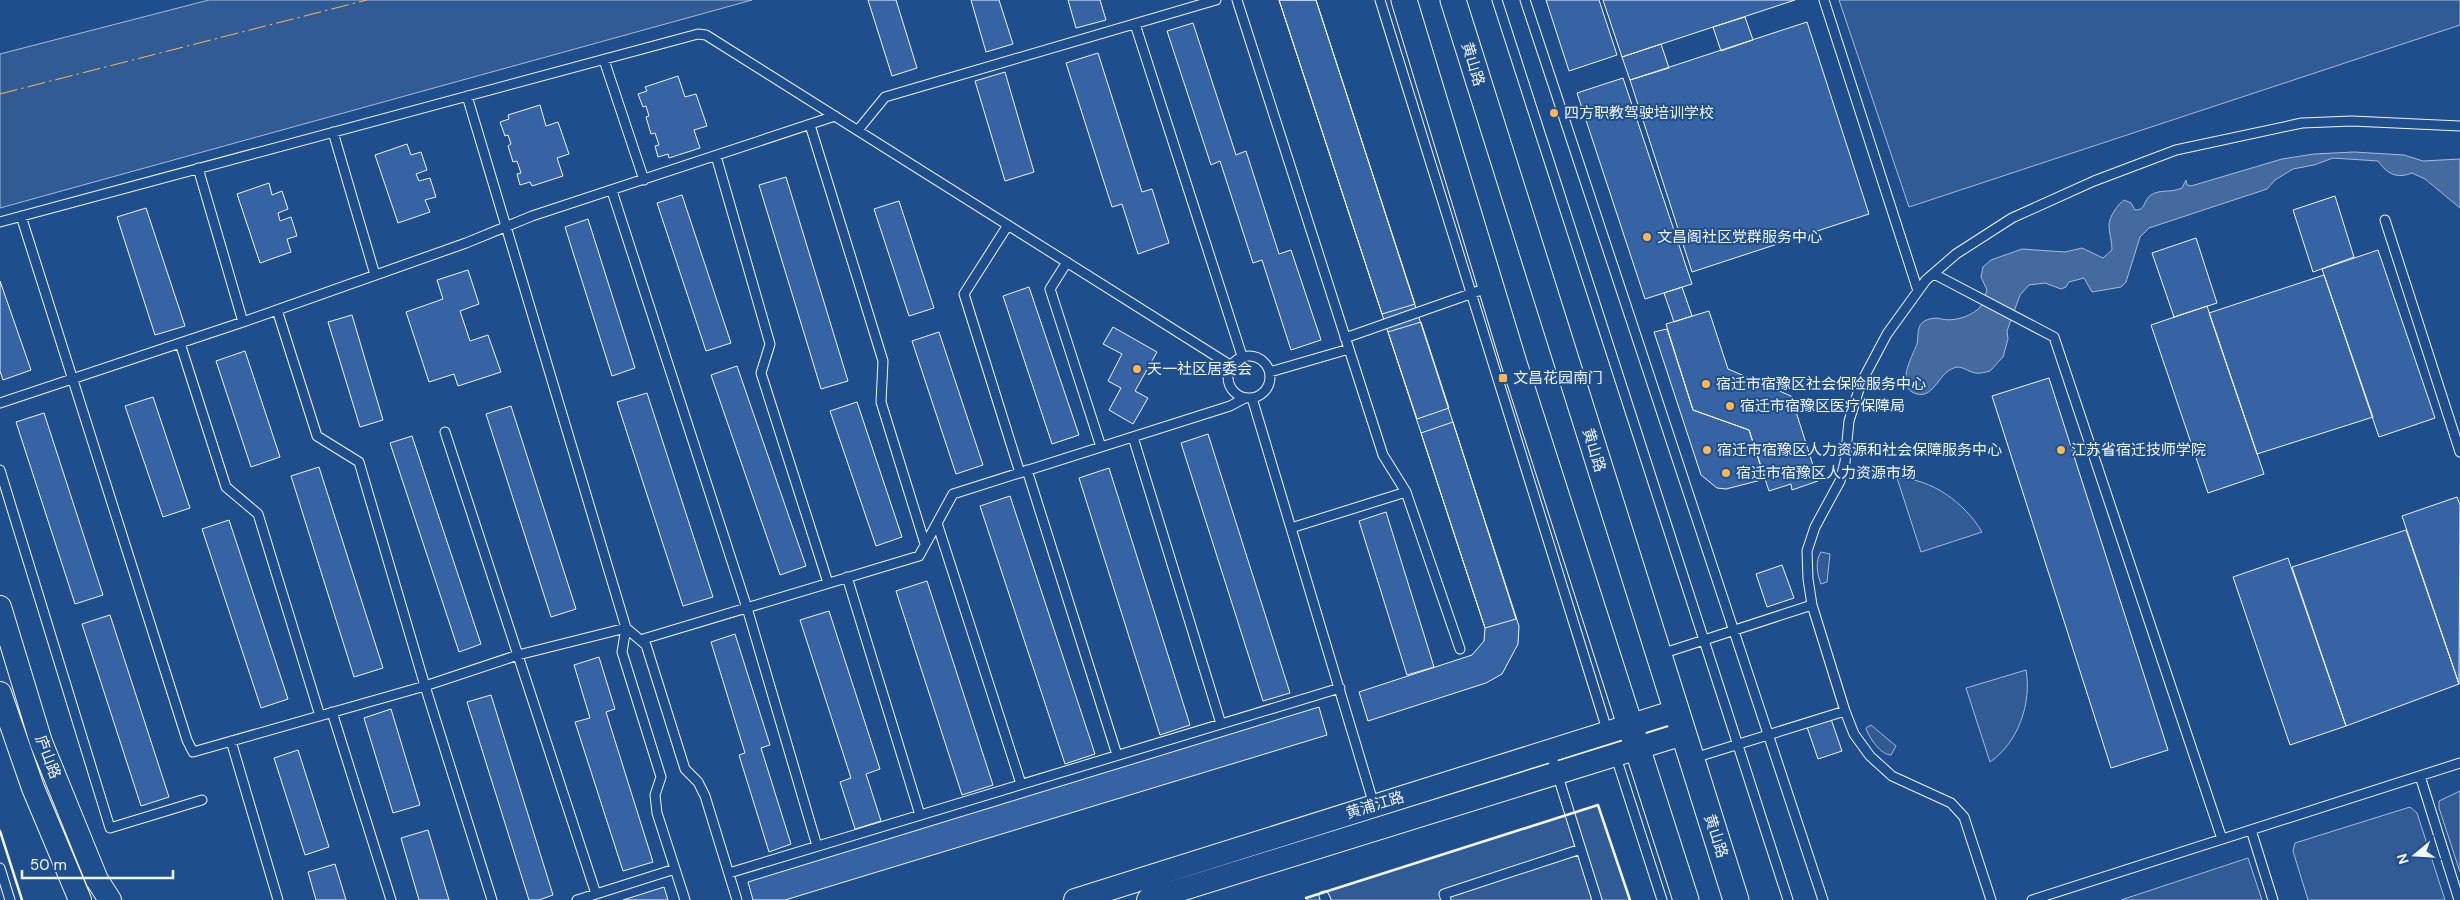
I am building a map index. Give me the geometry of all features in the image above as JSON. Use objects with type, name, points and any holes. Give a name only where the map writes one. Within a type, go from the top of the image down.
[{"type":"main road","points":[[1404,0],[1481,291],[1619,741],[1686,900]]},
{"type":"main road","name":"黄山路","points":[[1453,0],[1736,900]]},
{"type":"street","name":"庐山路","points":[[0,607],[41,742],[97,880],[110,900]]},
{"type":"street","name":"庐山路","points":[[0,693],[33,788],[80,900]]},
{"type":"street","name":"黄浦江路","points":[[1075,900],[1550,750],[1619,741],[1680,723]]},
{"type":"street","name":"黄浦江路","points":[[1148,900],[1557,773],[1619,741]]},
{"type":"lane","points":[[858,130],[885,97],[1216,0]]},
{"type":"lane","points":[[1237,0],[1382,455],[1406,492],[1460,649]]},
{"type":"lane","points":[[1345,338],[1481,291],[1380,0]]},
{"type":"lane","points":[[1497,0],[1788,900]]},
{"type":"lane","points":[[1525,0],[1823,900]]},
{"type":"lane","points":[[1824,0],[1918,291]]},
{"type":"lane","points":[[1135,24],[1242,356]]},
{"type":"lane","points":[[0,222],[698,34],[706,35],[1230,365]]},
{"type":"lane","points":[[604,60],[644,180]]},
{"type":"lane","points":[[467,96],[626,628],[622,652],[662,777],[655,795],[657,813],[685,900]]},
{"type":"lane","points":[[0,403],[243,322],[507,228],[532,216],[835,116]]},
{"type":"lane","points":[[1991,900],[1964,817],[1945,800],[1892,776],[1870,756],[1854,734],[1812,605],[1808,579],[1807,551],[1815,527],[1840,481],[1845,462],[1849,421],[1861,383],[1887,334],[1918,291],[1934,274],[1956,254],[2012,218],[2094,181],[2176,150],[2302,123],[2352,121],[2460,126]]},
{"type":"lane","points":[[810,124],[883,361],[881,402],[925,544]]},
{"type":"lane","points":[[334,132],[375,275]]},
{"type":"lane","points":[[716,156],[770,344],[761,373],[828,583]]},
{"type":"lane","points":[[198,168],[243,322]]},
{"type":"lane","points":[[612,191],[747,608],[817,846]]},
{"type":"lane","points":[[21,216],[187,740],[193,752],[424,686],[518,654],[626,628]]},
{"type":"lane","points":[[2384,220],[2460,452]]},
{"type":"lane","points":[[1008,225],[964,294],[1117,755]]},
{"type":"lane","points":[[1067,262],[1050,289],[1101,447]]},
{"type":"lane","points":[[1934,274],[2054,337],[2222,839]]},
{"type":"lane","points":[[277,310],[317,436],[359,462],[424,686],[492,900]]},
{"type":"lane","points":[[180,343],[226,487],[258,514],[320,716]]},
{"type":"lane","points":[[1270,372],[1348,349]]},
{"type":"lane","points":[[640,640],[918,556],[953,494],[1230,406],[1264,392],[1270,379],[1270,372],[1262,360],[1249,355],[1242,356],[1230,365],[1228,372],[1229,385],[1238,396],[1248,398]]},
{"type":"lane","points":[[1248,398],[1291,528],[1374,805]]},
{"type":"lane","points":[[445,432],[596,894]]},
{"type":"lane","points":[[1132,437],[1221,724]]},
{"type":"lane","points":[[0,470],[110,828],[202,800]]},
{"type":"lane","points":[[1291,528],[1406,492]]},
{"type":"lane","points":[[937,522],[1021,784]]},
{"type":"lane","points":[[847,577],[920,815]]},
{"type":"lane","points":[[1658,654],[1812,605]]},
{"type":"lane","points":[[626,628],[646,645],[685,768],[698,782],[706,796],[737,900]]},
{"type":"lane","points":[[728,873],[1340,688]]},
{"type":"lane","points":[[1691,759],[1845,711]]},
{"type":"lane","points":[[332,712],[391,900]]},
{"type":"lane","points":[[230,741],[278,900]]},
{"type":"lane","points":[[1619,741],[1662,900]]},
{"type":"lane","points":[[1550,750],[1597,900]]},
{"type":"lane","points":[[2032,900],[2460,763]]},
{"type":"lane","points":[[2420,776],[2459,900]]},
{"type":"lane","points":[[2251,830],[2274,900]]},
{"type":"lane","points":[[1446,900],[1444,894],[1581,849]]},
{"type":"lane","points":[[0,868],[10,900]]},
{"type":"lane","points":[[578,900],[675,869]]},
{"type":"shaded area","points":[[209,0],[752,0],[0,208],[0,54]]},
{"type":"shaded area","points":[[1839,0],[2460,0],[2460,25],[1909,207]]},
{"type":"shaded area","points":[[2354,152],[2404,155],[2423,161],[2460,159],[2460,208],[2425,179],[2412,173],[2407,175],[2393,174],[2378,161],[2333,158],[2314,165],[2293,169],[2275,180],[2267,189],[2149,228],[2140,237],[2126,282],[2121,287],[2092,292],[2084,278],[2069,282],[2066,287],[2061,289],[2045,283],[2029,285],[2020,295],[2007,331],[2008,339],[2003,357],[1990,371],[1977,373],[1958,367],[1947,372],[1926,393],[1917,394],[1910,391],[1907,385],[1906,372],[1917,344],[1921,324],[1932,318],[1949,320],[1961,318],[1977,310],[1982,304],[1987,290],[1981,277],[1983,267],[1991,260],[2022,249],[2065,252],[2082,248],[2103,258],[2112,250],[2109,228],[2110,218],[2124,200],[2131,203],[2135,210],[2139,210],[2151,195],[2182,188],[2186,180],[2187,185],[2191,186],[2282,159],[2314,154]]},
{"type":"shaded area","points":[[1897,478],[1922,482],[1946,494],[1966,511],[1982,532],[1921,552]]},
{"type":"shaded area","points":[[1821,552],[1830,554],[1827,582],[1821,584],[1817,568]]},
{"type":"shaded area","points":[[2026,670],[2027,696],[2021,721],[2008,744],[1990,762],[1966,688]]},
{"type":"shaded area","points":[[1871,725],[1896,746],[1891,755],[1879,749],[1873,741],[1866,728]]},
{"type":"shaded area","points":[[2460,791],[2460,872],[2439,808],[2439,801]]},
{"type":"shaded area","points":[[1598,805],[1630,900],[1307,900],[1306,898]]},
{"type":"shaded area","points":[[2410,807],[2417,813],[2445,900],[2308,900],[2293,851],[2295,843]]},
{"type":"shaded area","points":[[2248,858],[2262,900],[2121,900]]},
{"type":"building","points":[[868,0],[896,0],[917,68],[892,76]]},
{"type":"building","points":[[971,0],[999,0],[1013,44],[986,52]]},
{"type":"building","points":[[1068,0],[1100,0],[1106,20],[1076,28]]},
{"type":"building","points":[[1279,0],[1316,0],[1519,626],[1518,644],[1502,674],[1486,683],[1368,721],[1359,692],[1472,655],[1484,641],[1485,628]]},
{"type":"building","points":[[1279,0],[1316,0],[1415,304],[1382,314]]},
{"type":"building","points":[[1546,0],[1599,0],[1617,55],[1569,71]]},
{"type":"building","points":[[1603,0],[1795,0],[1622,57]]},
{"type":"building","points":[[1745,17],[1753,40],[1721,51],[1713,27]]},
{"type":"building","points":[[1807,22],[1869,214],[1692,272],[1630,80]]},
{"type":"building","points":[[1193,23],[1236,155],[1246,151],[1279,254],[1291,250],[1321,340],[1291,350],[1262,260],[1253,263],[1220,161],[1211,165],[1167,31]]},
{"type":"building","points":[[1661,44],[1669,68],[1630,80],[1622,57]]},
{"type":"building","points":[[1098,53],[1142,192],[1152,189],[1169,243],[1138,254],[1122,204],[1112,207],[1066,63]]},
{"type":"building","points":[[1005,72],[1034,172],[1005,181],[975,81]]},
{"type":"building","points":[[678,76],[685,97],[696,94],[707,126],[694,130],[700,148],[669,158],[668,154],[658,157],[655,146],[659,145],[655,133],[651,134],[646,117],[649,116],[646,106],[643,107],[638,94],[647,91],[645,87]]},
{"type":"building","points":[[1623,78],[1692,284],[1645,299],[1577,93]]},
{"type":"building","points":[[540,105],[546,126],[558,122],[569,154],[557,158],[563,176],[532,186],[530,182],[520,185],[517,174],[521,173],[517,161],[513,162],[508,146],[511,144],[508,135],[505,136],[500,122],[509,119],[508,115]]},
{"type":"building","points":[[407,144],[411,155],[421,152],[427,170],[416,174],[419,181],[430,178],[436,197],[425,200],[430,212],[398,223],[375,155]]},
{"type":"building","points":[[786,177],[848,381],[821,389],[759,185]]},
{"type":"building","points":[[269,183],[272,195],[282,191],[288,209],[278,213],[280,221],[291,217],[297,236],[287,239],[291,252],[260,263],[237,194]]},
{"type":"building","points":[[682,195],[731,343],[706,351],[657,203]]},
{"type":"building","points":[[2335,196],[2354,257],[2313,272],[2293,210]]},
{"type":"building","points":[[899,201],[934,308],[909,316],[874,209]]},
{"type":"building","points":[[146,208],[185,326],[155,335],[117,217]]},
{"type":"building","points":[[588,219],[635,368],[612,376],[565,227]]},
{"type":"building","points":[[2196,238],[2217,303],[2174,317],[2152,253]]},
{"type":"building","points":[[2378,250],[2435,418],[2379,437],[2322,269]]},
{"type":"building","points":[[468,270],[479,304],[460,311],[470,341],[488,335],[501,372],[458,386],[454,374],[429,382],[406,312],[443,299],[437,280]]},
{"type":"building","points":[[2324,275],[2373,417],[2257,454],[2209,313]]},
{"type":"building","points":[[0,281],[31,370],[3,380],[0,371]]},
{"type":"building","points":[[1029,287],[1079,435],[1052,444],[1003,296]]},
{"type":"building","points":[[1682,287],[1692,316],[1674,322],[1664,293]]},
{"type":"building","points":[[2207,306],[2264,474],[2208,493],[2151,325]]},
{"type":"building","points":[[1709,311],[1728,369],[1791,396],[1818,481],[1792,490],[1791,484],[1769,491],[1749,430],[1693,410],[1666,324]]},
{"type":"building","points":[[352,315],[383,420],[360,427],[328,322]]},
{"type":"building","points":[[1421,322],[1449,408],[1417,419],[1388,332]]},
{"type":"building","points":[[1113,327],[1157,352],[1135,391],[1148,398],[1133,424],[1109,410],[1121,388],[1108,381],[1122,354],[1103,344]]},
{"type":"building","points":[[1667,329],[1693,410],[1749,430],[1765,479],[1726,489],[1717,488],[1701,475],[1654,332]]},
{"type":"building","points":[[939,332],[983,465],[956,474],[912,341]]},
{"type":"building","points":[[245,351],[280,457],[251,467],[216,361]]},
{"type":"building","points":[[737,366],[806,566],[780,575],[711,375]]},
{"type":"building","points":[[2049,378],[2168,750],[2111,768],[1992,396]]},
{"type":"building","points":[[647,393],[713,597],[683,606],[617,402]]},
{"type":"building","points":[[153,397],[190,508],[163,517],[125,406]]},
{"type":"building","points":[[857,402],[902,537],[876,546],[830,411]]},
{"type":"building","points":[[511,406],[576,609],[551,617],[486,414]]},
{"type":"building","points":[[44,413],[103,595],[75,604],[16,422]]},
{"type":"building","points":[[1453,422],[1516,619],[1485,628],[1421,433]]},
{"type":"building","points":[[1208,434],[1290,693],[1263,701],[1181,443]]},
{"type":"building","points":[[412,436],[481,644],[459,652],[390,443]]},
{"type":"building","points":[[319,467],[383,668],[354,677],[291,476]]},
{"type":"building","points":[[1109,468],[1190,725],[1160,735],[1079,478]]},
{"type":"building","points":[[1010,496],[1095,754],[1065,764],[980,506]]},
{"type":"building","points":[[2457,497],[2460,505],[2459,684],[2402,516]]},
{"type":"building","points":[[1386,512],[1434,667],[1407,675],[1359,521]]},
{"type":"building","points":[[229,520],[288,699],[261,708],[202,529]]},
{"type":"building","points":[[2406,530],[2459,684],[2346,726],[2292,567]]},
{"type":"building","points":[[2288,558],[2346,726],[2290,745],[2233,577]]},
{"type":"building","points":[[1782,565],[1794,598],[1767,607],[1756,574]]},
{"type":"building","points":[[927,581],[993,785],[962,795],[896,591]]},
{"type":"building","points":[[829,611],[880,769],[866,774],[881,821],[855,829],[840,782],[851,778],[800,620]]},
{"type":"building","points":[[110,615],[169,797],[141,806],[82,624]]},
{"type":"building","points":[[735,634],[770,745],[761,748],[791,844],[769,852],[739,755],[745,753],[711,642]]},
{"type":"building","points":[[599,657],[615,709],[606,712],[653,862],[623,871],[575,722],[590,718],[574,665]]},
{"type":"building","points":[[491,695],[553,895],[539,900],[529,900],[467,702]]},
{"type":"building","points":[[1319,707],[1327,735],[785,900],[753,900],[748,882]]},
{"type":"building","points":[[391,709],[420,805],[393,813],[364,718]]},
{"type":"building","points":[[1831,719],[1842,751],[1818,759],[1807,727]]},
{"type":"building","points":[[298,750],[329,847],[305,855],[274,758]]},
{"type":"building","points":[[428,830],[449,900],[419,900],[401,838]]},
{"type":"building","points":[[335,864],[346,900],[316,900],[308,872]]},
{"type":"building","points":[[664,887],[668,900],[623,900]]},
{"type":"wall","points":[[1306,898],[1598,805],[1630,900]]},
{"type":"wall","points":[[0,831],[22,900]]},
{"type":"power","points":[[0,94],[367,0]]},
{"type":"place","name":"四方职教驾驶培训学校","points":[[1554,113]]},
{"type":"place","name":"文昌阁社区党群服务中心","points":[[1647,237]]},
{"type":"place","name":"天一社区居委会","points":[[1137,369]]},
{"type":"place","name":"文昌花园南门","points":[[1503,378]]},
{"type":"place","name":"宿迁市宿豫区社会保险服务中心","points":[[1706,384]]},
{"type":"place","name":"宿迁市宿豫区医疗保障局","points":[[1730,406]]},
{"type":"place","name":"宿迁市宿豫区人力资源和社会保障服务中心","points":[[1707,450]]},
{"type":"place","name":"江苏省宿迁技师学院","points":[[2061,450]]},
{"type":"place","name":"宿迁市宿豫区人力资源市场","points":[[1726,473]]}]
